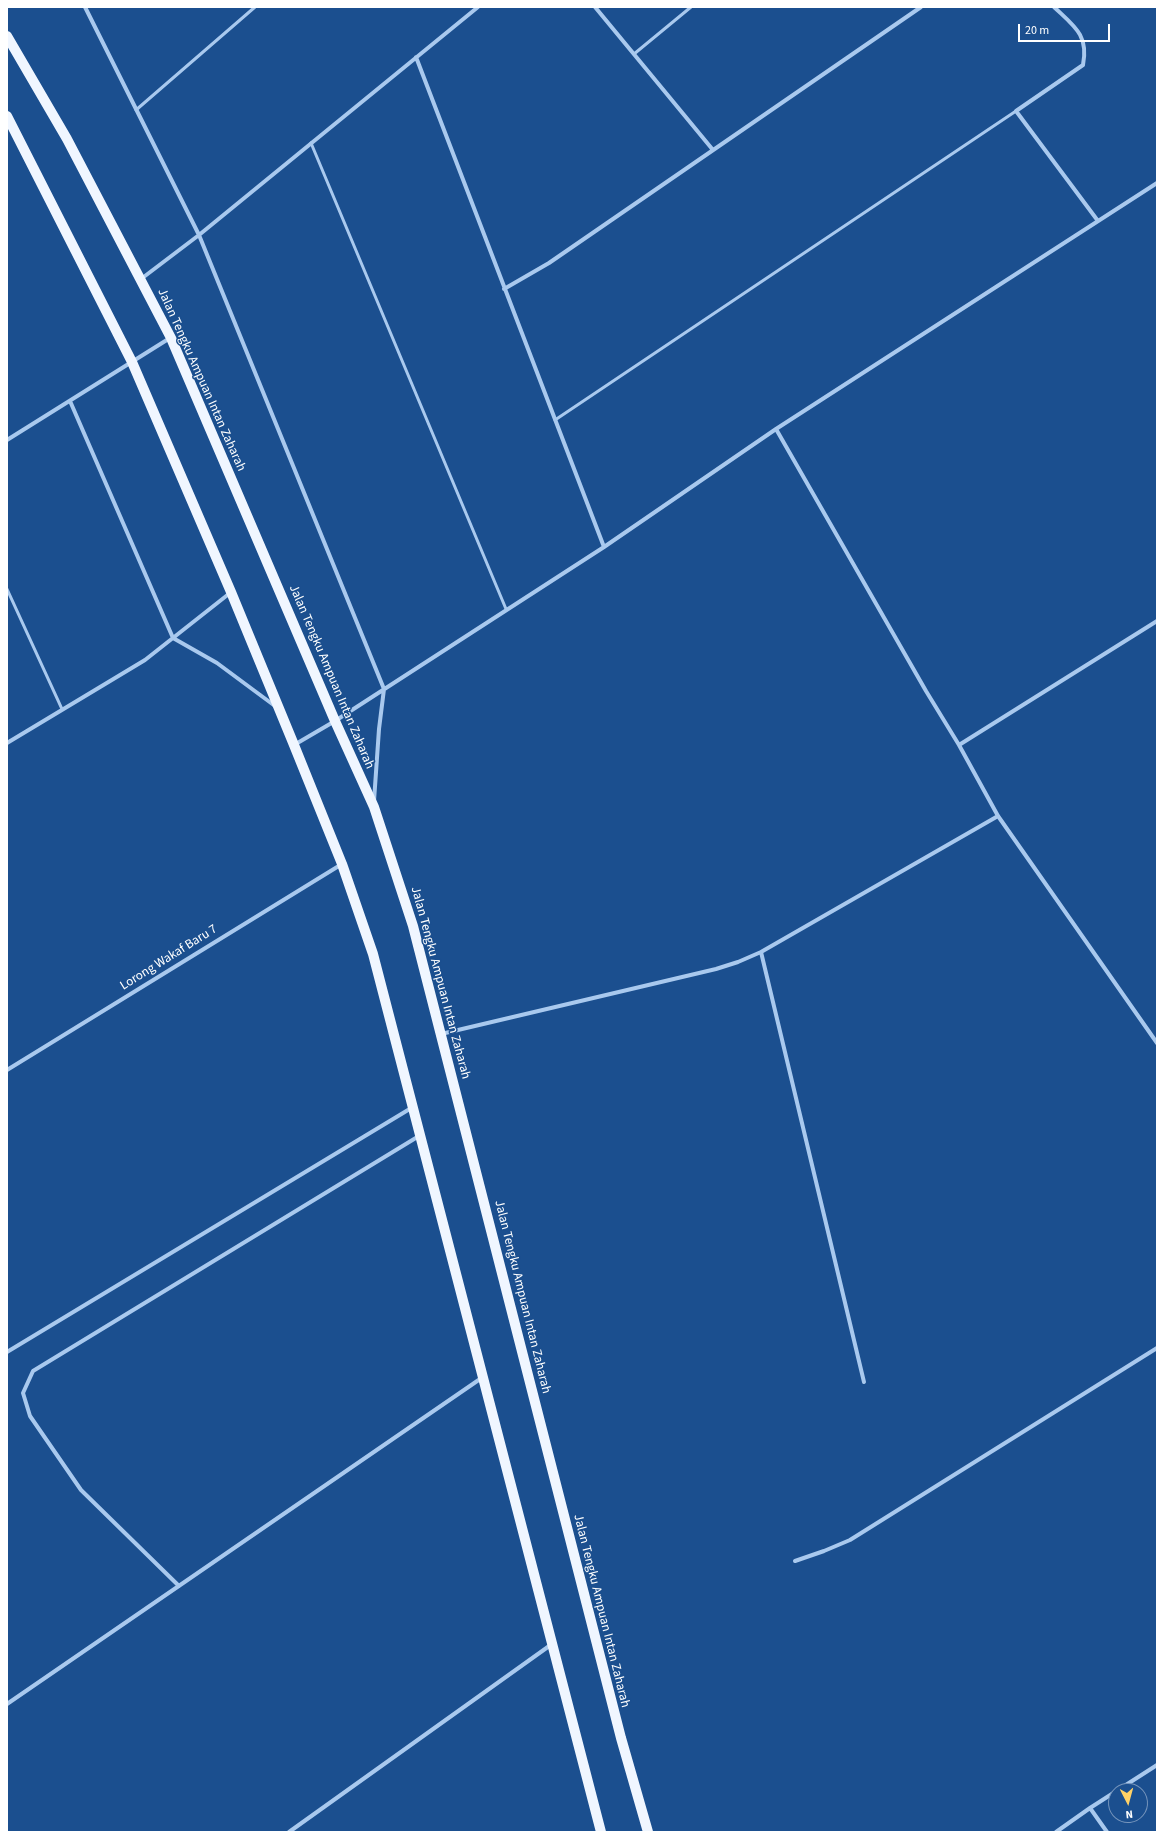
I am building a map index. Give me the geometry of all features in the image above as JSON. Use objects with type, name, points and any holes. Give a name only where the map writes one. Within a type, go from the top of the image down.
[{"type":"main road","name":"Jalan Tengku Ampuan Intan Zaharah","points":[[7,36],[67,139],[171,338],[335,721],[374,807],[413,926],[620,1738],[648,1832]]},
{"type":"main road","points":[[7,116],[132,362],[231,592],[342,864],[373,954],[601,1832]]},
{"type":"street","points":[[85,7],[199,235],[384,689],[379,730],[374,807]]},
{"type":"street","points":[[140,279],[199,235],[478,7]]},
{"type":"street","points":[[595,7],[713,150]]},
{"type":"street","points":[[504,289],[549,263],[921,7]]},
{"type":"street","points":[[1054,7],[1080,32],[1085,43],[1083,65],[1016,111],[1098,221]]},
{"type":"street","points":[[416,57],[604,547]]},
{"type":"street","points":[[294,745],[335,721],[604,547],[776,429],[1157,183]]},
{"type":"street","points":[[7,440],[171,338]]},
{"type":"street","points":[[70,401],[173,638],[227,670],[279,708]]},
{"type":"street","points":[[776,429],[926,691],[960,745],[998,816],[1157,1043]]},
{"type":"street","points":[[7,743],[145,660],[231,592]]},
{"type":"street","points":[[960,745],[1157,621]]},
{"type":"street","points":[[441,1034],[716,969],[738,962],[761,952],[998,816]]},
{"type":"street","name":"Lorong Wakaf Baru 7","points":[[7,1070],[342,864]]},
{"type":"street","points":[[761,952],[864,1382]]},
{"type":"street","points":[[7,1352],[413,1107]]},
{"type":"street","points":[[179,1586],[81,1490],[34,1422],[30,1416],[23,1393],[33,1371],[421,1135]]},
{"type":"street","points":[[795,1561],[824,1551],[862,1533],[1157,1348]]},
{"type":"street","points":[[7,1704],[483,1377]]},
{"type":"street","points":[[289,1832],[552,1643]]},
{"type":"street","points":[[1056,1832],[1090,1808],[1157,1765]]},
{"type":"street","points":[[1090,1808],[1107,1832]]},
{"type":"lane","points":[[136,110],[255,7]]},
{"type":"lane","points":[[634,54],[691,7]]},
{"type":"lane","points":[[554,420],[1016,111]]},
{"type":"lane","points":[[311,143],[506,609]]},
{"type":"lane","points":[[7,589],[62,709]]}]
